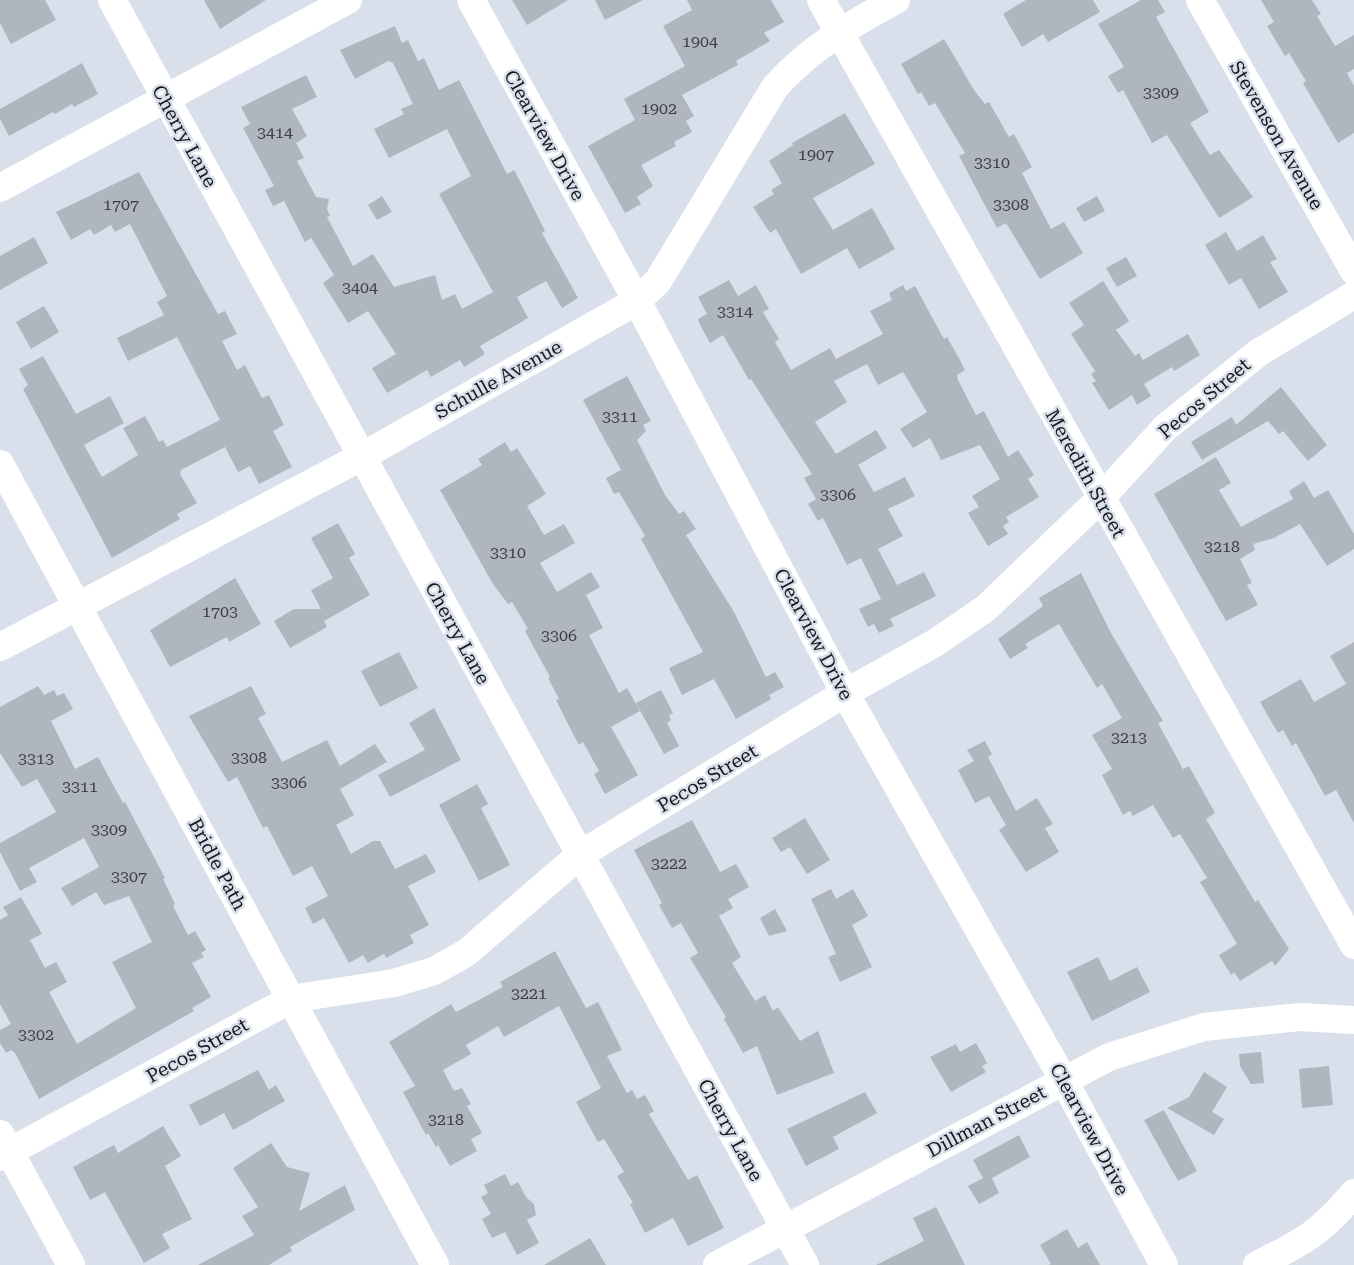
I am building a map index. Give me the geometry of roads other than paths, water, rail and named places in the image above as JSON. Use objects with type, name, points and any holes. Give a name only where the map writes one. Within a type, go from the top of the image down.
[{"type":"street","name":"Cherry Lane","points":[[112,0],[805,1265]]},
{"type":"street","points":[[0,188],[348,0]]},
{"type":"street","name":"Clearview Drive","points":[[471,0],[636,301],[845,693],[1063,1079],[1164,1265]]},
{"type":"street","name":"Meredith Street","points":[[821,0],[1100,499],[1354,945]]},
{"type":"street","name":"Schulle Avenue","points":[[0,647],[360,457],[636,301],[658,281],[775,87],[798,61],[838,31],[896,0]]},
{"type":"street","name":"Stevenson Avenue","points":[[1200,0],[1354,271]]},
{"type":"street","name":"Pecos Street","points":[[3,1148],[291,999],[394,983],[434,971],[466,953],[581,854],[845,693],[935,643],[986,608],[1100,499],[1165,428],[1258,353],[1354,295]]},
{"type":"street","name":"Bridle Path","points":[[0,464],[435,1265]]},
{"type":"street","name":"Dillman Street","points":[[717,1265],[1063,1079],[1109,1058],[1205,1027],[1300,1017],[1354,1020]]},
{"type":"street","points":[[3,1148],[71,1265]]},
{"type":"street","points":[[1257,1265],[1307,1240],[1333,1217],[1354,1193]]}]
